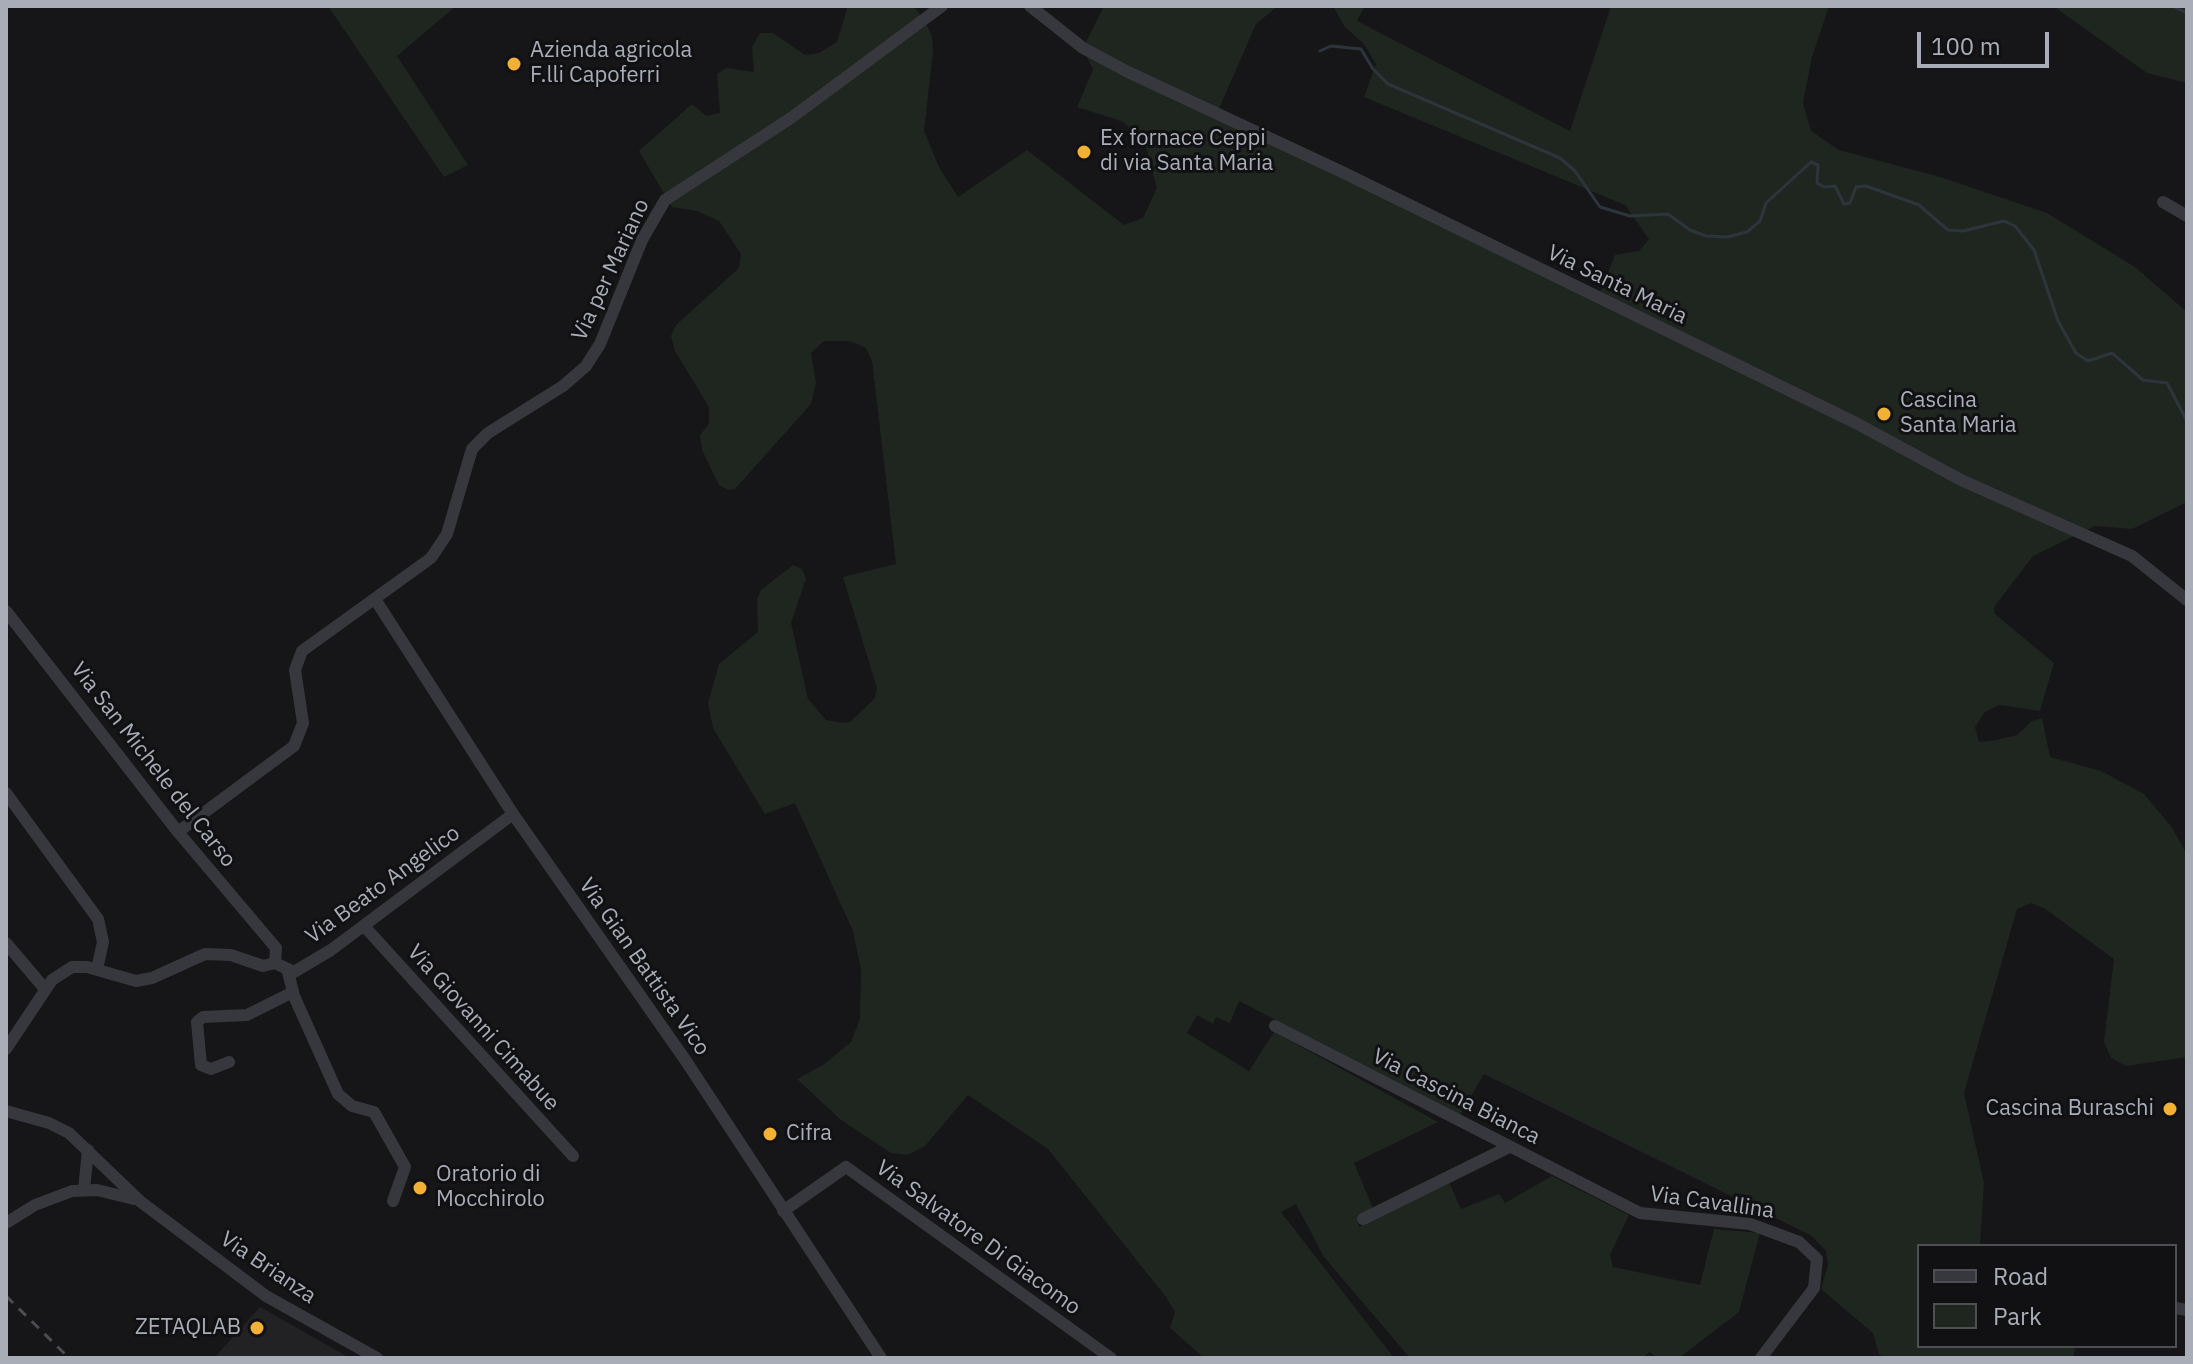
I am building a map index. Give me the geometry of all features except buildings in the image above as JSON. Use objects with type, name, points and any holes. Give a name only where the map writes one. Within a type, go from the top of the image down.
[{"type":"street","name":"Via per Mariano","points":[[178,832],[294,746],[303,723],[295,670],[302,651],[419,569],[440,547],[457,506],[467,460],[480,440],[563,386],[593,356],[642,240],[665,200],[791,118],[942,6]]},
{"type":"street","name":"Via Santa Maria","points":[[1030,6],[1083,48],[1128,72],[1326,164],[1856,423],[1961,480],[2132,556],[2187,600]]},
{"type":"street","points":[[2163,202],[2187,216]]},
{"type":"street","name":"Via Gian Battista Vico","points":[[375,599],[513,814],[686,1061],[875,1356]]},
{"type":"street","name":"Via San Michele del Carso","points":[[6,611],[178,832],[270,941],[277,951],[275,963]]},
{"type":"street","points":[[6,793],[98,919],[103,942],[97,969]]},
{"type":"street","name":"Via Beato Angelico","points":[[288,972],[297,971],[364,926],[513,814]]},
{"type":"street","name":"Via Giovanni Cimabue","points":[[364,926],[573,1156]]},
{"type":"street","points":[[6,943],[45,989]]},
{"type":"street","points":[[6,1049],[45,989],[66,969],[83,966],[136,981],[152,978],[205,954],[231,955],[266,967],[275,963],[288,972],[293,992],[338,1094],[352,1106],[374,1112],[405,1167],[393,1201]]},
{"type":"street","points":[[229,1062],[211,1069],[201,1065],[197,1022],[203,1017],[247,1015],[293,992]]},
{"type":"street","name":"Via Cascina Bianca","points":[[1275,1026],[1619,1203]]},
{"type":"street","name":"Via Brianza","points":[[6,1111],[60,1128],[88,1150],[141,1202],[266,1296],[377,1358]]},
{"type":"street","points":[[1363,1219],[1509,1147]]},
{"type":"street","points":[[88,1150],[91,1190]]},
{"type":"street","points":[[91,1190],[102,1175],[101,1165]]},
{"type":"street","name":"Via Salvatore Di Giacomo","points":[[783,1211],[846,1167],[1111,1358]]},
{"type":"street","points":[[6,1223],[35,1205],[91,1190],[141,1202]]},
{"type":"street","name":"Via Cavallina","points":[[1619,1203],[1640,1213],[1750,1224],[1780,1233],[1813,1252],[1818,1262],[1814,1288],[1761,1358]]},
{"type":"shaded area","points":[[260,1307],[350,1358],[214,1358]]},
{"type":"green space","points":[[328,6],[456,6],[397,56],[468,165],[444,177]]},
{"type":"green space","points":[[848,6],[913,6],[932,36],[924,131],[939,167],[958,197],[1027,150],[1124,225],[1143,218],[1157,188],[1146,147],[1124,122],[1077,107],[1093,70],[1083,48],[1104,6],[1278,6],[1256,24],[1218,111],[1598,298],[1615,255],[1639,251],[1649,239],[1625,205],[1364,97],[1376,64],[1364,44],[1344,26],[1333,6],[1365,6],[1357,21],[1570,131],[1611,6],[1829,6],[1812,57],[1803,103],[1811,131],[1839,150],[1940,177],[2047,213],[2135,267],[2187,312],[2187,502],[2132,529],[2095,526],[2033,556],[1994,607],[1995,614],[2054,663],[2040,711],[1999,705],[1985,712],[1975,727],[1979,742],[1996,740],[2017,735],[2032,721],[2042,718],[2050,757],[2101,771],[2144,794],[2171,826],[2187,854],[2187,1057],[2126,1066],[2111,1058],[2104,1042],[2114,959],[2044,908],[2031,903],[2017,909],[1964,1093],[1984,1183],[1980,1244],[1917,1244],[1917,1348],[2076,1348],[2073,1358],[1885,1358],[1879,1354],[1873,1333],[1821,1289],[1828,1265],[1826,1251],[1812,1236],[1484,1074],[1460,1115],[1239,1001],[1230,1023],[1216,1017],[1213,1024],[1197,1015],[1187,1033],[1249,1071],[1274,1032],[1438,1122],[1354,1163],[1374,1211],[1357,1217],[1359,1227],[1449,1182],[1461,1209],[1499,1194],[1505,1203],[1552,1176],[1629,1215],[1610,1255],[1613,1267],[1700,1285],[1714,1229],[1760,1233],[1739,1312],[1679,1358],[1657,1358],[1650,1352],[1642,1358],[1410,1358],[1324,1257],[1296,1204],[1281,1212],[1394,1358],[1204,1358],[1170,1328],[1175,1312],[1166,1297],[1048,1149],[968,1095],[925,1146],[908,1155],[891,1153],[841,1120],[797,1079],[823,1065],[851,1042],[860,1019],[861,969],[853,931],[795,803],[765,814],[713,728],[708,703],[719,664],[758,632],[757,599],[761,590],[793,565],[802,569],[806,579],[791,623],[808,699],[826,720],[842,723],[850,722],[875,698],[877,688],[843,577],[896,564],[872,361],[866,348],[850,341],[824,341],[811,353],[816,383],[811,404],[735,489],[728,490],[719,485],[702,450],[700,435],[709,424],[709,407],[675,351],[671,336],[676,325],[739,268],[741,254],[719,221],[697,211],[672,207],[639,151],[692,104],[706,116],[720,113],[717,74],[726,68],[754,72],[752,47],[760,33],[773,33],[805,55],[819,53],[837,42]]},
{"type":"green space","points":[[2053,6],[2187,6],[2187,83],[2147,73]]},
{"type":"waterway","points":[[2172,6],[2187,13]]},
{"type":"waterway","points":[[1320,51],[1331,46],[1361,49],[1373,69],[1388,84],[1560,158],[1575,171],[1600,207],[1630,216],[1668,214],[1690,230],[1706,236],[1727,237],[1747,232],[1760,221],[1766,203],[1811,162],[1818,165],[1817,183],[1824,187],[1835,186],[1844,204],[1850,203],[1856,187],[1866,186],[1919,205],[1948,230],[1963,231],[2004,221],[2015,226],[2034,250],[2058,321],[2076,353],[2088,361],[2112,353],[2143,380],[2167,383],[2187,421]]},
{"type":"railway","points":[[6,1296],[69,1358]]},
{"type":"place","name":"Azienda agricola F.lli Capoferri","points":[[514,64]]},
{"type":"place","name":"Ex fornace Ceppi di via Santa Maria","points":[[1084,152]]},
{"type":"place","name":"Cascina Santa Maria","points":[[1884,414]]},
{"type":"place","name":"Cascina Buraschi","points":[[2170,1109]]},
{"type":"place","name":"Cifra","points":[[770,1134]]},
{"type":"place","name":"Oratorio di Mocchirolo","points":[[420,1188]]},
{"type":"place","name":"ZETAQLAB","points":[[257,1328]]}]
